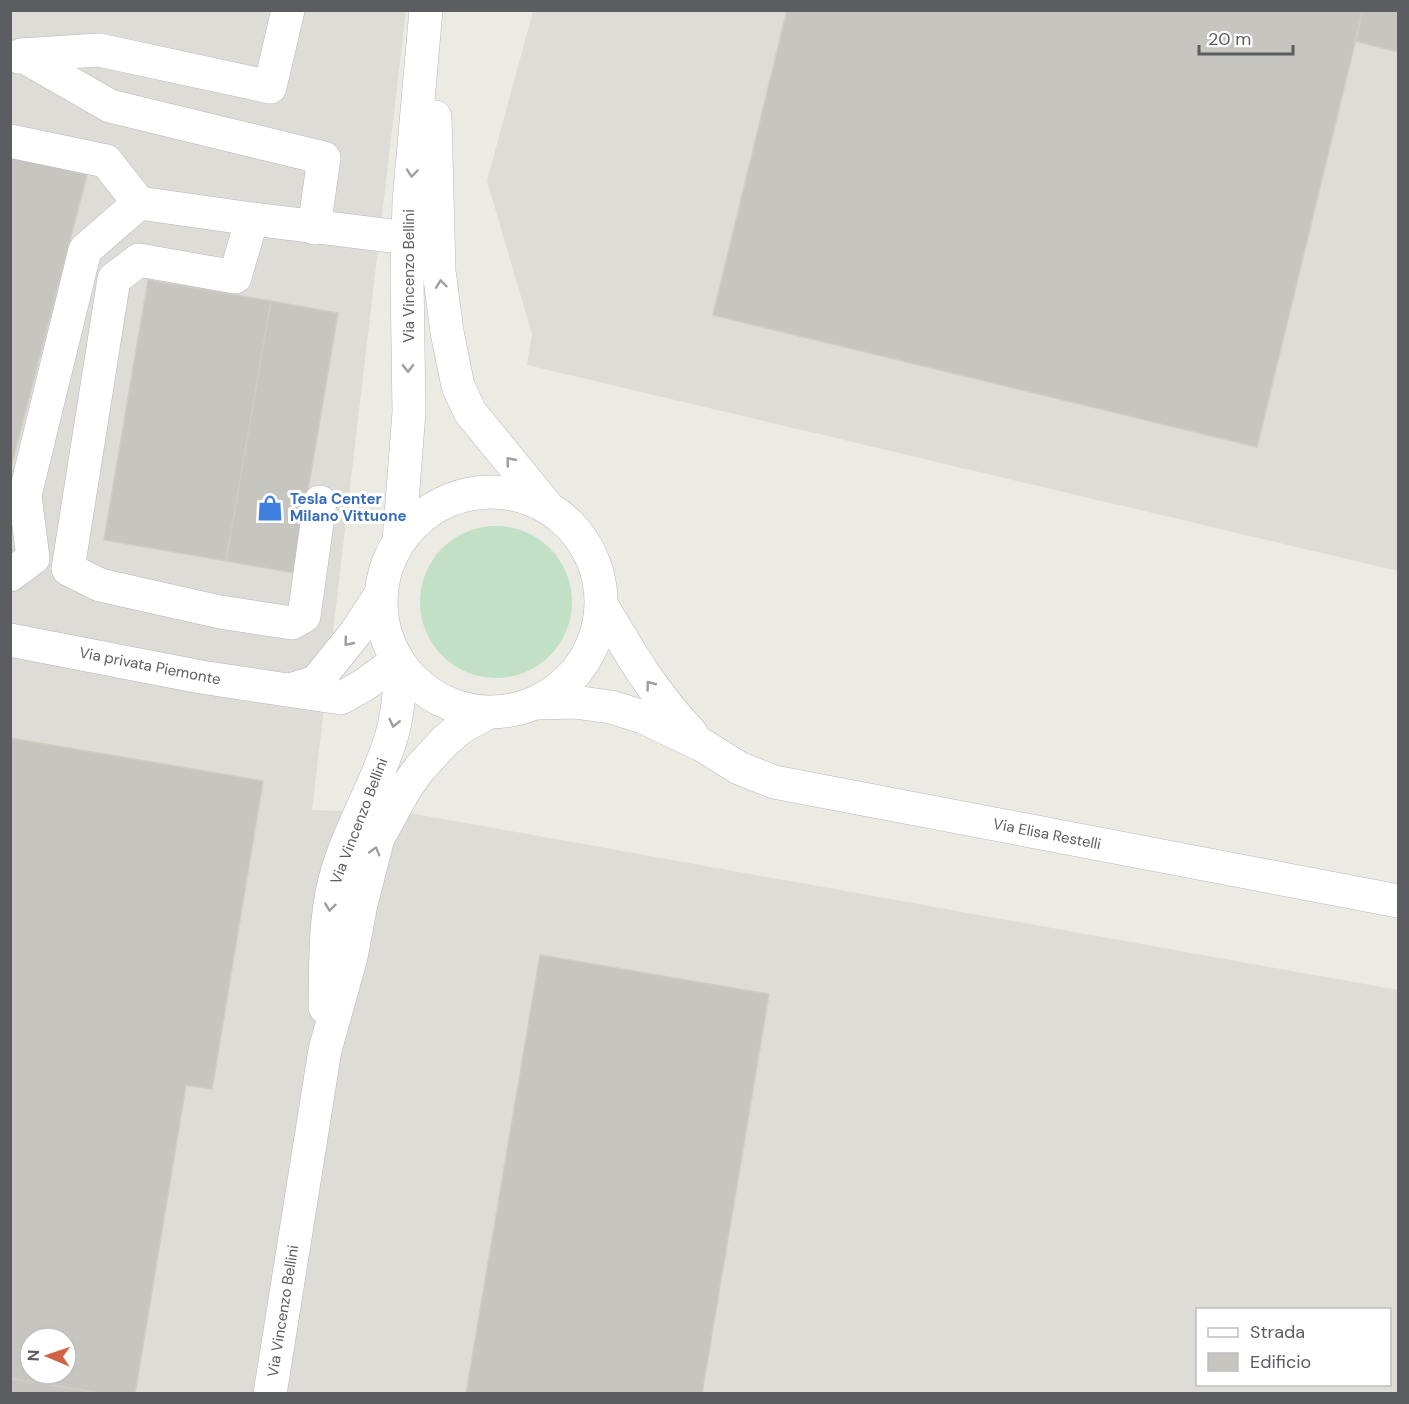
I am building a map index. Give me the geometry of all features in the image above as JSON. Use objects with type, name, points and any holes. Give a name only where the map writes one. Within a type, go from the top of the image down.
[{"type":"street","points":[[16,60],[99,50],[270,87],[288,10]]},
{"type":"street","name":"Via Vincenzo Bellini","points":[[399,541],[409,412],[409,202],[426,10]]},
{"type":"street","name":"Via Vincenzo Bellini","points":[[431,10],[439,271],[447,332],[458,386],[470,412],[547,507]]},
{"type":"street","points":[[16,60],[110,106],[324,158],[314,228]]},
{"type":"street","points":[[10,141],[106,161],[139,203],[314,228],[408,238]]},
{"type":"street","points":[[10,575],[33,558],[26,495],[85,250],[139,203]]},
{"type":"street","points":[[252,219],[235,277],[139,260],[114,279],[68,568],[100,585],[220,612],[292,624],[304,616],[320,502]]},
{"type":"street","name":"Via Vincenzo Bellini","points":[[478,491],[503,491],[535,500],[547,507],[564,517],[585,542],[598,573],[602,606],[596,639],[583,665],[563,687],[538,703],[510,711],[487,713],[465,710],[435,698],[408,676],[399,663],[383,627],[381,594],[388,561],[399,541],[429,509],[453,497],[478,491]]},
{"type":"street","name":"Via privata Piemonte","points":[[290,690],[316,682],[357,631],[381,594]]},
{"type":"street","name":"Via Elisa Restelli","points":[[602,606],[644,676],[668,709],[702,745]]},
{"type":"street","name":"Via privata Piemonte","points":[[10,640],[201,677],[341,698],[399,663]]},
{"type":"street","name":"Via Vincenzo Bellini","points":[[325,1050],[327,922],[331,894],[339,865],[391,739],[399,699],[399,663]]},
{"type":"street","name":"Via Elisa Restelli","points":[[538,703],[574,702],[611,707],[643,717],[702,745],[738,768],[774,782],[1398,900]]},
{"type":"street","name":"Via Vincenzo Bellini","points":[[270,1394],[325,1050],[351,957],[378,838],[405,789],[444,742],[460,728],[487,713]]},
{"type":"shaded area","points":[[10,11],[406,11],[312,810],[410,813],[1398,990],[1398,1393],[11,1393]]},
{"type":"shaded area","points":[[533,11],[1398,11],[1398,571],[527,365],[532,334],[487,181]]},
{"type":"green space","points":[[496,526],[525,532],[550,548],[566,573],[572,602],[566,631],[550,656],[525,672],[496,678],[467,672],[442,656],[426,631],[420,602],[426,573],[442,548],[467,532]]},
{"type":"building","points":[[787,10],[1363,10],[1257,447],[713,315]]},
{"type":"building","points":[[1363,10],[1398,10],[1398,52],[1355,41]]},
{"type":"building","points":[[10,155],[87,175],[10,471]]},
{"type":"building","points":[[148,280],[271,301],[226,561],[104,540]]},
{"type":"building","points":[[271,301],[338,313],[294,573],[226,561]]},
{"type":"building","points":[[10,738],[263,781],[212,1089],[186,1085],[135,1394],[105,1394],[58,1386],[78,1386],[78,1326],[18,1326],[18,1379],[10,1378]]},
{"type":"building","points":[[540,955],[769,994],[702,1394],[466,1394]]},
{"type":"building","points":[[10,1378],[18,1379],[18,1386],[58,1386],[105,1394],[10,1394]]},
{"type":"place","name":"Tesla Center Milano Vittuone","points":[[270,508]]}]
